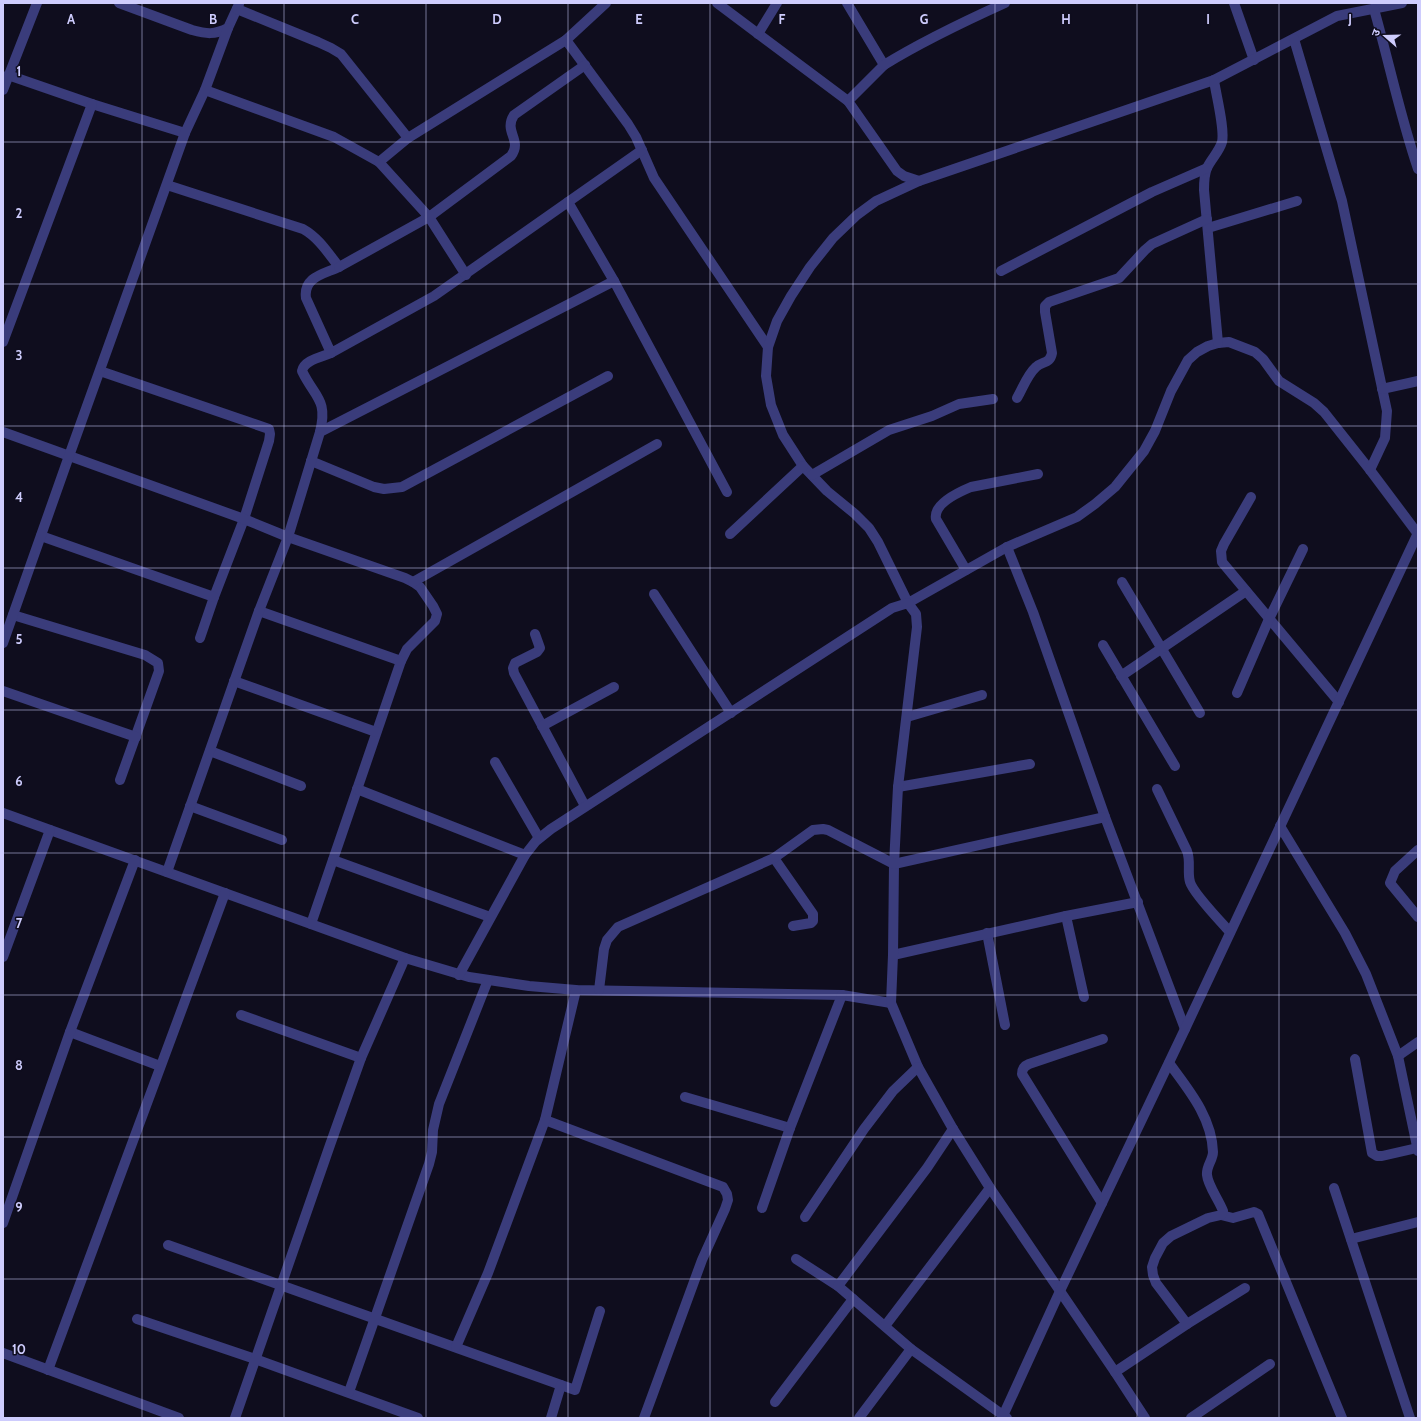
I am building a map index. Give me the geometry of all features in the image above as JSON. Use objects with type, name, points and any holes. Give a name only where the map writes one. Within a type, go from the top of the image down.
[{"type":"street","points":[[3,90],[37,3]]},
{"type":"street","points":[[119,3],[203,33],[217,33],[228,28]]},
{"type":"street","points":[[379,162],[408,138],[566,40],[606,3]]},
{"type":"street","points":[[718,3],[848,101],[897,171],[904,176],[919,181]]},
{"type":"street","points":[[758,34],[777,3]]},
{"type":"street","points":[[847,3],[884,65]]},
{"type":"street","points":[[848,101],[884,65],[939,34],[1005,3]]},
{"type":"street","points":[[1234,3],[1254,60]]},
{"type":"street","points":[[1145,1418],[1116,1372],[990,1188],[953,1130],[918,1067],[891,1003],[894,864],[898,787],[917,627],[916,614],[908,603],[878,542],[869,528],[855,514],[827,491],[803,466],[783,434],[771,405],[766,376],[768,347],[777,321],[810,267],[833,238],[857,215],[876,201],[919,181],[1214,80],[1337,16],[1402,3]]},
{"type":"street","points":[[3,643],[185,133],[205,90],[228,28],[238,6],[331,48],[341,54],[408,138]]},
{"type":"street","points":[[1374,9],[1386,49],[1406,132],[1418,169]]},
{"type":"street","points":[[1294,38],[1342,201],[1387,411],[1385,438],[1370,470]]},
{"type":"street","points":[[566,40],[628,124],[642,150],[654,178],[768,347]]},
{"type":"street","points":[[331,353],[306,298],[305,291],[311,280],[339,267],[429,217],[511,156],[515,150],[516,143],[510,123],[514,115],[585,65]]},
{"type":"street","points":[[8,75],[92,104],[185,133]]},
{"type":"street","points":[[1214,80],[1222,130],[1222,139],[1216,155],[1204,175],[1204,190],[1218,343]]},
{"type":"street","points":[[205,90],[334,137],[379,162],[429,217],[466,274]]},
{"type":"street","points":[[3,342],[92,104]]},
{"type":"street","points":[[167,872],[259,611],[288,537],[320,432],[323,418],[323,408],[320,400],[302,371],[303,367],[307,363],[331,353],[434,296],[642,150]]},
{"type":"street","points":[[1001,271],[1152,192],[1207,168]]},
{"type":"street","points":[[167,185],[303,229],[319,241],[339,267]]},
{"type":"street","points":[[1017,398],[1033,369],[1038,365],[1048,362],[1051,358],[1052,353],[1045,312],[1045,306],[1049,302],[1119,278],[1152,244],[1207,223],[1297,201]]},
{"type":"street","points":[[568,202],[614,281],[727,492]]},
{"type":"street","points":[[320,432],[614,281]]},
{"type":"street","points":[[459,975],[525,855],[539,838],[585,806],[892,608],[908,603],[1007,547],[1077,517],[1115,488],[1144,451],[1155,431],[1177,377],[1188,360],[1197,352],[1218,343],[1229,342],[1255,352],[1263,359],[1278,381],[1314,402],[1324,412],[1418,534],[1060,1291],[1004,1417],[911,1349],[838,1286],[796,1259]]},
{"type":"street","points":[[100,371],[269,429],[269,441],[244,519],[200,638]]},
{"type":"street","points":[[311,461],[384,489],[402,487],[608,376]]},
{"type":"street","points":[[1382,389],[1418,381]]},
{"type":"street","points":[[812,475],[889,430],[932,416],[959,404],[994,399]]},
{"type":"street","points":[[3,432],[413,582],[420,587],[433,606],[437,614],[435,621],[407,650],[400,661],[311,924]]},
{"type":"street","points":[[413,582],[657,444]]},
{"type":"street","points":[[730,534],[803,466]]},
{"type":"street","points":[[966,570],[936,519],[935,515],[940,505],[963,490],[971,487],[1038,474]]},
{"type":"street","points":[[1251,497],[1224,544],[1221,557],[1222,562],[1339,702]]},
{"type":"street","points":[[41,536],[214,597]]},
{"type":"street","points":[[1007,547],[1033,612],[1105,817],[1185,1029]]},
{"type":"street","points":[[1236,693],[1269,618],[1303,549]]},
{"type":"street","points":[[1122,582],[1200,713]]},
{"type":"street","points":[[1121,676],[1246,591]]},
{"type":"street","points":[[654,594],[731,713]]},
{"type":"street","points":[[259,611],[400,661]]},
{"type":"street","points":[[14,615],[145,655],[158,663],[158,671],[120,780]]},
{"type":"street","points":[[535,634],[540,648],[537,652],[515,663],[514,673],[585,806]]},
{"type":"street","points":[[1102,645],[1175,766]]},
{"type":"street","points":[[234,681],[376,732]]},
{"type":"street","points":[[542,726],[614,687]]},
{"type":"street","points":[[3,691],[136,737]]},
{"type":"street","points":[[907,717],[982,695]]},
{"type":"street","points":[[210,751],[301,786]]},
{"type":"street","points":[[495,762],[539,838]]},
{"type":"street","points":[[898,787],[1030,764]]},
{"type":"street","points":[[357,789],[525,855]]},
{"type":"street","points":[[1157,789],[1188,851],[1189,875],[1192,887],[1230,932]]},
{"type":"street","points":[[190,806],[282,840]]},
{"type":"street","points":[[3,813],[405,958],[459,975],[529,986],[576,990],[842,996],[891,1003]]},
{"type":"street","points":[[599,990],[604,949],[607,940],[618,926],[774,858],[813,830],[823,829],[894,864],[1105,817]]},
{"type":"street","points":[[1280,826],[1345,933],[1363,967],[1398,1056],[1418,1150],[1382,1156],[1377,1156],[1372,1153],[1355,1058]]},
{"type":"street","points":[[3,957],[50,830]]},
{"type":"street","points":[[1418,850],[1395,871],[1390,883],[1418,917]]},
{"type":"street","points":[[774,858],[813,914],[813,921],[810,923],[793,926]]},
{"type":"street","points":[[3,1223],[70,1032],[135,860]]},
{"type":"street","points":[[333,860],[490,917]]},
{"type":"street","points":[[48,1370],[225,893]]},
{"type":"street","points":[[893,955],[987,933],[1138,902]]},
{"type":"street","points":[[1066,916],[1084,997]]},
{"type":"street","points":[[987,933],[1005,1024]]},
{"type":"street","points":[[235,1418],[361,1058],[405,958]]},
{"type":"street","points":[[349,1392],[429,1164],[433,1142],[433,1130],[439,1104],[488,980]]},
{"type":"street","points":[[456,1347],[488,1273],[545,1120],[576,990]]},
{"type":"street","points":[[762,1208],[790,1128],[842,996]]},
{"type":"street","points":[[241,1015],[361,1058]]},
{"type":"street","points":[[70,1032],[160,1066]]},
{"type":"street","points":[[1102,1203],[1022,1074],[1022,1069],[1029,1064],[1103,1039]]},
{"type":"street","points":[[1398,1056],[1418,1042]]},
{"type":"street","points":[[1169,1063],[1198,1104],[1207,1121],[1213,1153],[1207,1175],[1223,1211],[1221,1215]]},
{"type":"street","points":[[806,1217],[864,1129],[892,1091],[918,1067]]},
{"type":"street","points":[[685,1097],[790,1128]]},
{"type":"street","points":[[545,1120],[723,1187],[727,1194],[728,1200],[702,1260],[644,1418]]},
{"type":"street","points":[[838,1286],[914,1185],[953,1130]]},
{"type":"street","points":[[885,1326],[990,1188]]},
{"type":"street","points":[[1334,1188],[1410,1418]]},
{"type":"street","points":[[1187,1324],[1156,1283],[1153,1275],[1152,1267],[1163,1243],[1171,1236],[1208,1218],[1221,1215],[1233,1218],[1254,1212],[1258,1214],[1342,1418]]},
{"type":"street","points":[[1351,1239],[1418,1222]]},
{"type":"street","points":[[168,1245],[576,1390],[600,1311]]},
{"type":"street","points":[[1116,1372],[1187,1324],[1245,1288]]},
{"type":"street","points":[[775,1402],[853,1299]]},
{"type":"street","points":[[137,1319],[349,1392],[418,1418]]},
{"type":"street","points":[[859,1418],[911,1349]]},
{"type":"street","points":[[3,1353],[179,1418]]},
{"type":"street","points":[[1191,1418],[1270,1364]]},
{"type":"street","points":[[551,1418],[561,1385]]}]
